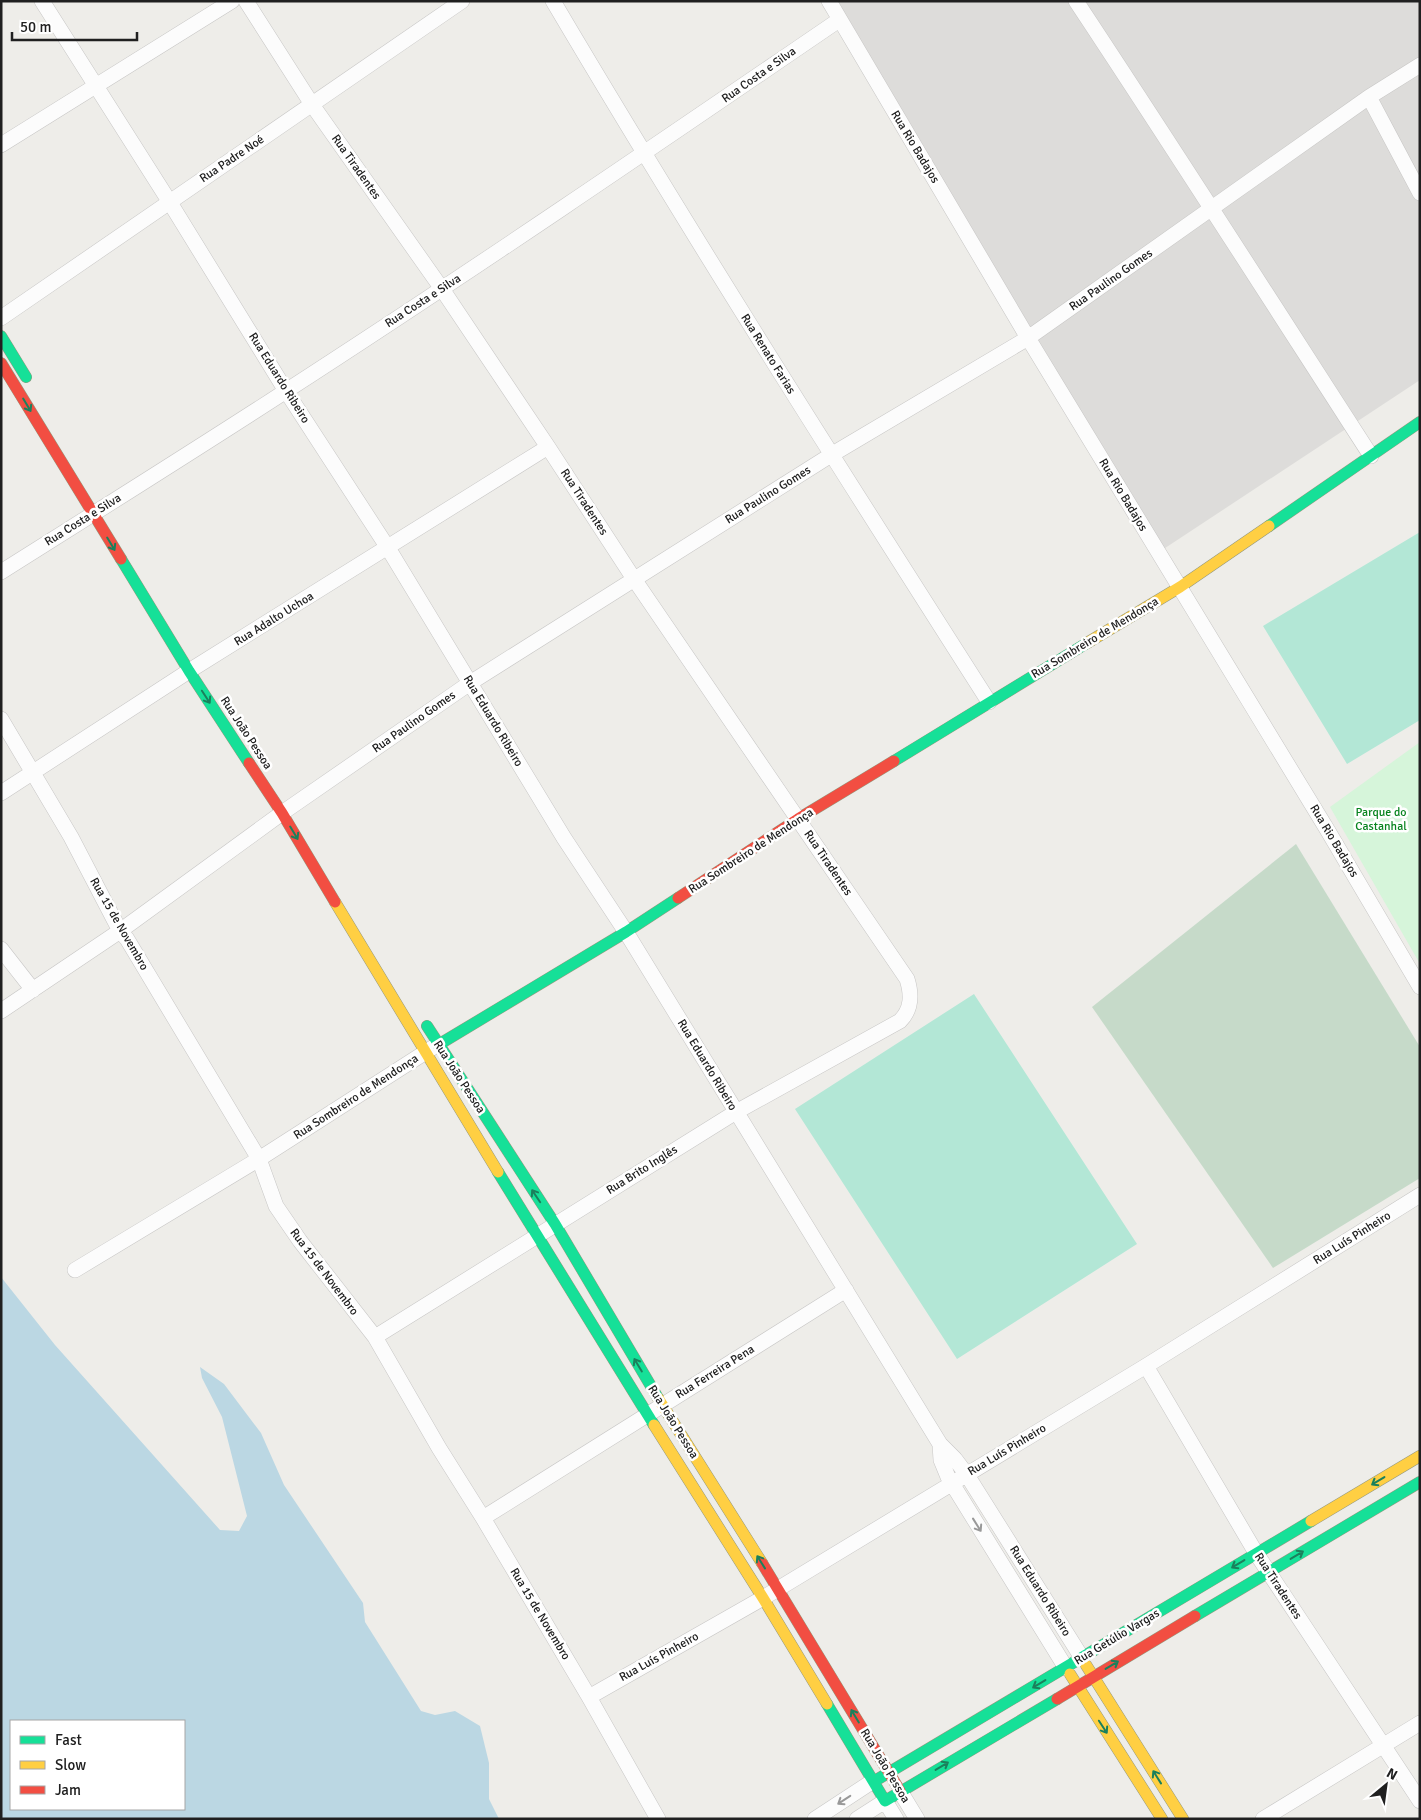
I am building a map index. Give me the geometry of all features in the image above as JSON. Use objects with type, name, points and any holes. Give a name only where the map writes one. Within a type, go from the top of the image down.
[{"type":"street","name":"Rua Eduardo Ribeiro","points":[[42,1],[170,201],[286,391],[388,548],[564,838],[626,932],[940,1444],[955,1458],[1183,1819]]},
{"type":"street","points":[[1,145],[232,1]]},
{"type":"street","name":"Rua Tiradentes","points":[[246,1],[312,106],[442,289],[634,580],[907,979],[910,990],[909,1007]]},
{"type":"street","name":"Rua Padre Noé","points":[[1,318],[312,106],[462,1]]},
{"type":"street","name":"Rua Renato Farias","points":[[553,1],[644,154],[831,455],[989,702]]},
{"type":"street","name":"Rua Rio Badajos","points":[[829,1],[1028,338],[1328,831],[1420,987]]},
{"type":"street","points":[[1076,1],[1372,456]]},
{"type":"street","name":"Rua Costa e Silva","points":[[1,572],[286,391],[442,289],[644,154],[839,20]]},
{"type":"street","name":"Rua Paulino Gomes","points":[[1,1011],[120,930],[290,807],[470,683],[831,455],[1028,338],[1368,97],[1420,65]]},
{"type":"street","points":[[1368,97],[1420,193]]},
{"type":"street","points":[[1,336],[32,387]]},
{"type":"street","name":"Rua João Pessoa","points":[[1,363],[102,508],[198,666],[290,807],[432,1048],[538,1235],[648,1416],[763,1598],[896,1819]]},
{"type":"street","name":"Rua Sombreiro de Mendonça","points":[[75,1270],[258,1159],[432,1048],[626,932],[798,819],[1180,587],[1420,422]]},
{"type":"street","name":"Rua Adalto Uchoa","points":[[1,793],[198,666],[548,447]]},
{"type":"street","name":"Rua 15 de Novembro","points":[[1,719],[71,837],[120,930],[258,1159],[276,1206],[300,1241],[375,1337],[439,1448],[483,1518],[589,1697],[658,1819]]},
{"type":"street","points":[[1,949],[33,990]]},
{"type":"street","name":"Rua Brito Inglês","points":[[375,1337],[736,1112],[890,1027],[906,1015],[909,1007]]},
{"type":"street","name":"Rua João Pessoa","points":[[419,1013],[432,1048],[555,1224],[662,1406],[778,1589],[917,1819]]},
{"type":"street","name":"Rua Luís Pinheiro","points":[[589,1697],[763,1598],[952,1484],[1146,1366],[1420,1195]]},
{"type":"street","name":"Rua Ferreira Pena","points":[[483,1518],[846,1290]]},
{"type":"street","name":"Rua Tiradentes","points":[[1146,1366],[1256,1553],[1420,1801]]},
{"type":"street","name":"Rua Eduardo Ribeiro","points":[[940,1444],[943,1465],[952,1484],[1076,1686],[1162,1819]]},
{"type":"street","name":"Rua Getúlio Vargas","points":[[814,1819],[873,1781],[1420,1456]]},
{"type":"street","name":"Rua Getúlio Vargas","points":[[857,1819],[900,1791],[1420,1482]]},
{"type":"street","points":[[1262,1819],[1420,1723]]},
{"type":"shaded area","points":[[825,1],[1420,1],[1420,380],[1153,556]]},
{"type":"green space","points":[[1420,532],[1420,720],[1347,764],[1263,626]]},
{"type":"green space","name":"Parque do Castanhal","points":[[1420,742],[1420,964],[1330,807]]},
{"type":"green space","points":[[1296,844],[1420,1047],[1420,1178],[1273,1268],[1092,1007]]},
{"type":"green space","points":[[974,994],[1137,1244],[957,1359],[795,1109]]},
{"type":"water","points":[[1,1277],[55,1345],[220,1530],[239,1531],[247,1516],[222,1417],[202,1378],[200,1367],[224,1384],[261,1433],[284,1485],[363,1603],[365,1622],[421,1711],[435,1715],[455,1711],[480,1726],[489,1763],[489,1799],[499,1819],[1,1819]]},
{"type":"traffic: fast","points":[[1,336],[26,377]]},
{"type":"traffic: fast","points":[[1269,526],[1420,422]]},
{"type":"traffic: fast","points":[[121,559],[189,671],[249,763]]},
{"type":"traffic: fast","points":[[894,761],[1087,643]]},
{"type":"traffic: fast","points":[[438,1045],[626,932],[678,898]]},
{"type":"traffic: fast","points":[[427,1026],[555,1224],[658,1398]]},
{"type":"traffic: fast","points":[[498,1172],[654,1425]]},
{"type":"traffic: fast","points":[[1195,1616],[1420,1482]]},
{"type":"traffic: fast","points":[[878,1779],[1311,1521]]},
{"type":"traffic: fast","points":[[827,1704],[885,1801],[1057,1699]]},
{"type":"traffic: slow","points":[[1087,643],[1180,587],[1269,526]]},
{"type":"traffic: slow","points":[[335,902],[498,1172]]},
{"type":"traffic: slow","points":[[658,1398],[762,1563]]},
{"type":"traffic: slow","points":[[654,1425],[827,1704]]},
{"type":"traffic: slow","points":[[1311,1521],[1420,1456]]},
{"type":"traffic: slow","points":[[1086,1665],[1183,1819]]},
{"type":"traffic: slow","points":[[1070,1674],[1162,1819]]},
{"type":"traffic: jam","points":[[1,363],[121,559]]},
{"type":"traffic: jam","points":[[678,898],[798,819],[894,761]]},
{"type":"traffic: jam","points":[[249,763],[282,813],[335,902]]},
{"type":"traffic: jam","points":[[762,1563],[900,1791]]},
{"type":"traffic: jam","points":[[1057,1699],[1195,1616]]}]
